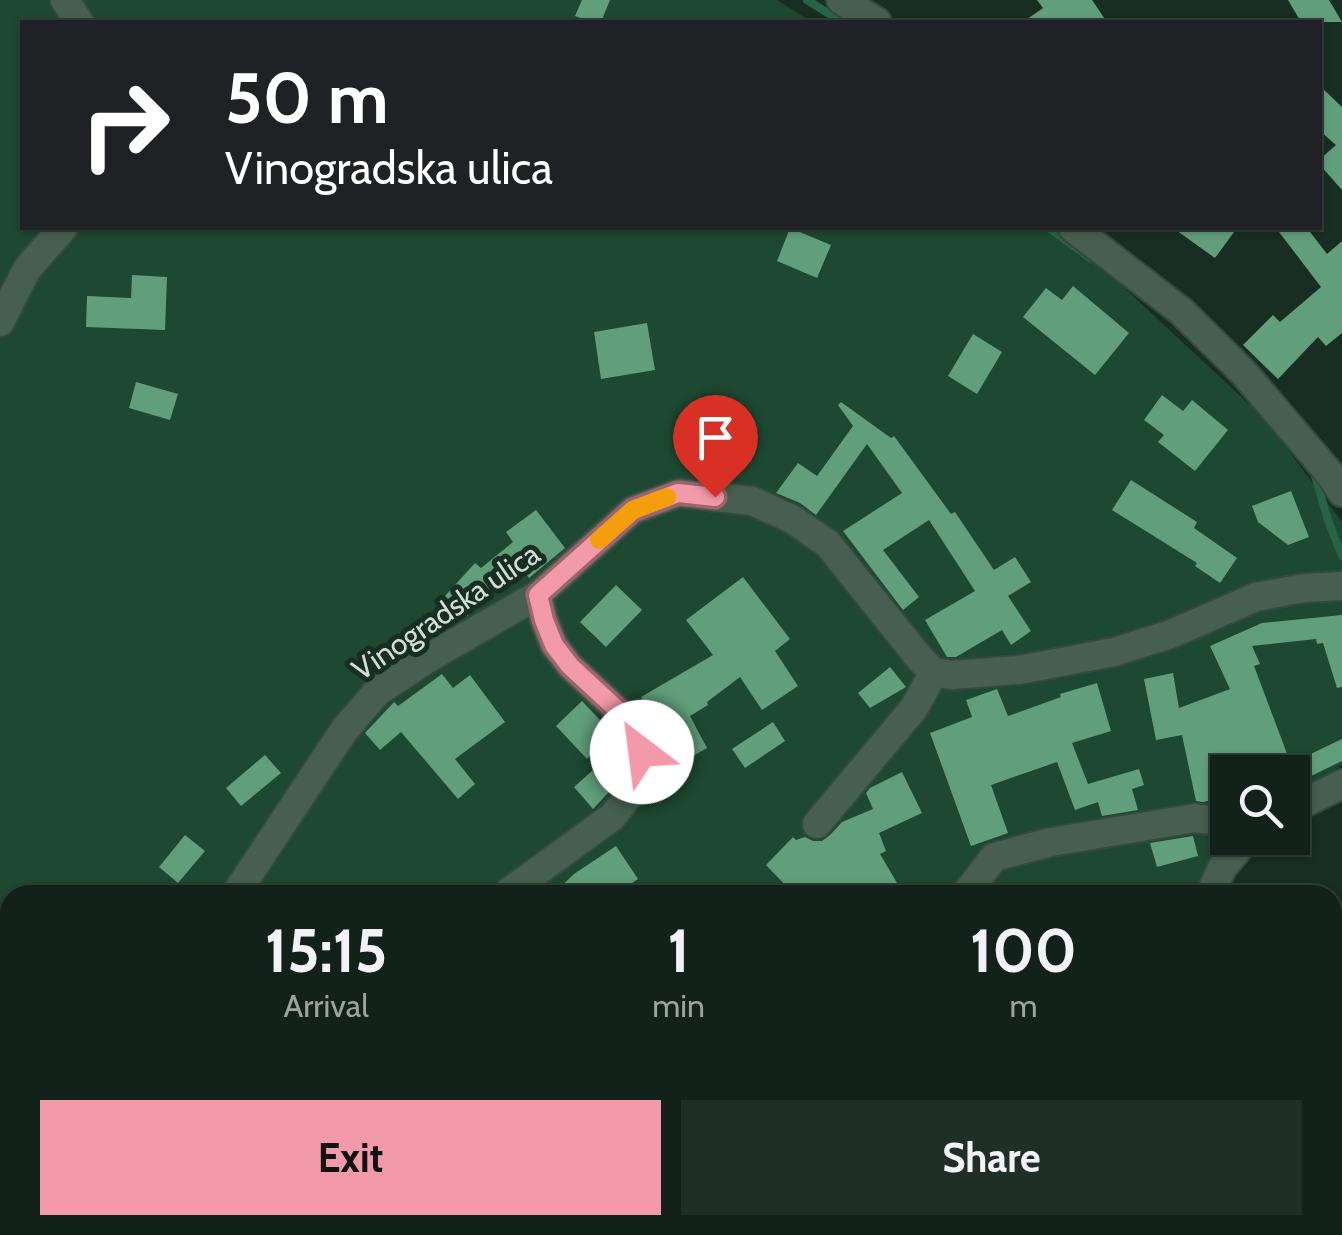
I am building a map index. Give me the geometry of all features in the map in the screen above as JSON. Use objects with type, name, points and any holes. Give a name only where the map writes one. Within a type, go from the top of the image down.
[{"type":"street","points":[[841,0],[873,20]]},
{"type":"street","points":[[0,322],[27,269],[61,230]]},
{"type":"street","points":[[1075,230],[1181,312],[1243,372],[1342,492]]},
{"type":"street","name":"Vinogradska ulica","points":[[242,885],[345,729],[377,692],[538,595],[633,510],[678,493],[752,501],[792,519],[828,544],[920,660],[934,672]]},
{"type":"street","points":[[817,824],[914,708],[934,672],[951,675],[1019,670],[1114,652],[1171,634],[1256,597],[1342,586]]},
{"type":"street","points":[[517,885],[612,817],[636,786],[642,752],[623,715],[570,666],[554,645],[538,595]]},
{"type":"street","points":[[1310,801],[1342,784]]},
{"type":"street","points":[[974,885],[994,858],[1051,842],[1195,818],[1210,821]]},
{"type":"street","points":[[1214,885],[1233,855]]},
{"type":"green space","points":[[0,0],[777,0],[809,20],[20,20],[20,230],[1062,230],[1265,419],[1342,522],[1342,765],[1310,786],[1310,755],[1210,755],[1210,855],[1220,855],[1203,885],[0,885]]},
{"type":"building","points":[[582,0],[610,0],[602,20],[575,16]]},
{"type":"building","points":[[1037,0],[1092,0],[1106,20],[1026,20],[1043,8]]},
{"type":"building","points":[[1288,0],[1329,0],[1342,22],[1322,20],[1300,20]]},
{"type":"building","points":[[1322,88],[1342,107],[1342,190],[1322,167],[1322,157],[1336,145],[1322,133]]},
{"type":"building","points":[[789,230],[831,245],[817,278],[777,261]]},
{"type":"building","points":[[1176,230],[1236,230],[1215,258]]},
{"type":"building","points":[[1278,230],[1309,230],[1327,254],[1342,241],[1342,333],[1326,346],[1318,337],[1278,379],[1243,345],[1273,315],[1280,322],[1321,287]]},
{"type":"building","points":[[132,275],[167,277],[165,330],[86,327],[87,296],[131,298]]},
{"type":"building","points":[[1073,286],[1129,333],[1095,375],[1023,317],[1046,288],[1062,300]]},
{"type":"building","points":[[647,323],[655,370],[601,379],[594,332]]},
{"type":"building","points":[[973,334],[1002,352],[977,394],[948,376]]},
{"type":"building","points":[[136,382],[178,394],[170,420],[129,408]]},
{"type":"building","points":[[1162,395],[1183,411],[1192,400],[1228,430],[1195,471],[1158,442],[1164,435],[1144,420]]},
{"type":"building","points":[[841,402],[891,438],[894,436],[951,514],[955,512],[994,570],[1015,557],[1031,582],[1008,596],[1031,631],[1011,645],[1002,630],[956,657],[947,657],[925,620],[975,591],[929,520],[883,550],[919,597],[903,610],[843,531],[902,493],[867,444],[816,515],[776,493],[798,463],[817,476],[853,426],[838,405]]},
{"type":"building","points":[[707,415],[719,435],[692,451],[680,431]]},
{"type":"building","points":[[1131,480],[1197,522],[1194,528],[1237,558],[1220,583],[1195,566],[1197,563],[1112,510]]},
{"type":"building","points":[[1291,491],[1309,537],[1288,545],[1258,522],[1252,506]]},
{"type":"building","points":[[536,510],[565,548],[529,578],[517,562],[467,616],[445,596],[475,563],[481,568],[513,542],[506,532]]},
{"type":"building","points":[[743,577],[790,639],[775,651],[798,686],[762,710],[740,677],[690,716],[707,748],[679,764],[641,697],[713,655],[686,620]]},
{"type":"building","points":[[616,585],[642,610],[606,647],[580,622]]},
{"type":"building","points":[[1342,615],[1342,687],[1337,688],[1323,643],[1317,644],[1316,639],[1252,646],[1260,664],[1254,666],[1288,755],[1210,755],[1210,800],[1196,801],[1182,735],[1156,740],[1144,679],[1173,673],[1179,708],[1230,689],[1210,646],[1262,623]]},
{"type":"building","points":[[890,667],[906,687],[870,708],[858,693]]},
{"type":"building","points":[[442,674],[453,688],[470,675],[505,722],[455,759],[475,784],[458,799],[401,732],[380,750],[365,733],[394,702],[398,706]]},
{"type":"building","points":[[1097,683],[1111,731],[1072,743],[1088,784],[1139,769],[1144,785],[1132,789],[1138,810],[1102,816],[1098,802],[1075,810],[1057,762],[991,785],[1008,833],[971,846],[930,733],[972,717],[966,700],[997,689],[1008,716]]},
{"type":"building","points":[[582,701],[613,734],[587,759],[556,726]]},
{"type":"building","points":[[773,722],[785,741],[745,768],[732,749]]},
{"type":"building","points":[[1342,739],[1342,761],[1310,777],[1308,755]]},
{"type":"building","points":[[265,755],[281,773],[241,806],[226,788]]},
{"type":"building","points":[[592,771],[610,791],[593,809],[574,787]]},
{"type":"building","points":[[902,772],[922,813],[879,833],[886,851],[880,854],[898,885],[785,885],[766,865],[793,837],[822,841],[842,822],[873,809],[866,793]]},
{"type":"building","points":[[185,835],[205,851],[178,883],[159,867]]},
{"type":"building","points":[[1193,836],[1198,856],[1157,867],[1150,843]]},
{"type":"building","points":[[616,846],[638,879],[629,885],[562,885]]},
{"type":"waterway","points":[[807,0],[839,20]]},
{"type":"waterway","points":[[1052,230],[1090,258]]},
{"type":"waterway","points":[[1313,469],[1342,556]]},
{"type":"slow traffic","points":[[599,540],[633,510],[667,497]]},
{"type":"route","points":[[642,752],[623,715],[570,666],[554,645],[538,595],[633,510],[678,493],[715,497]]}]
